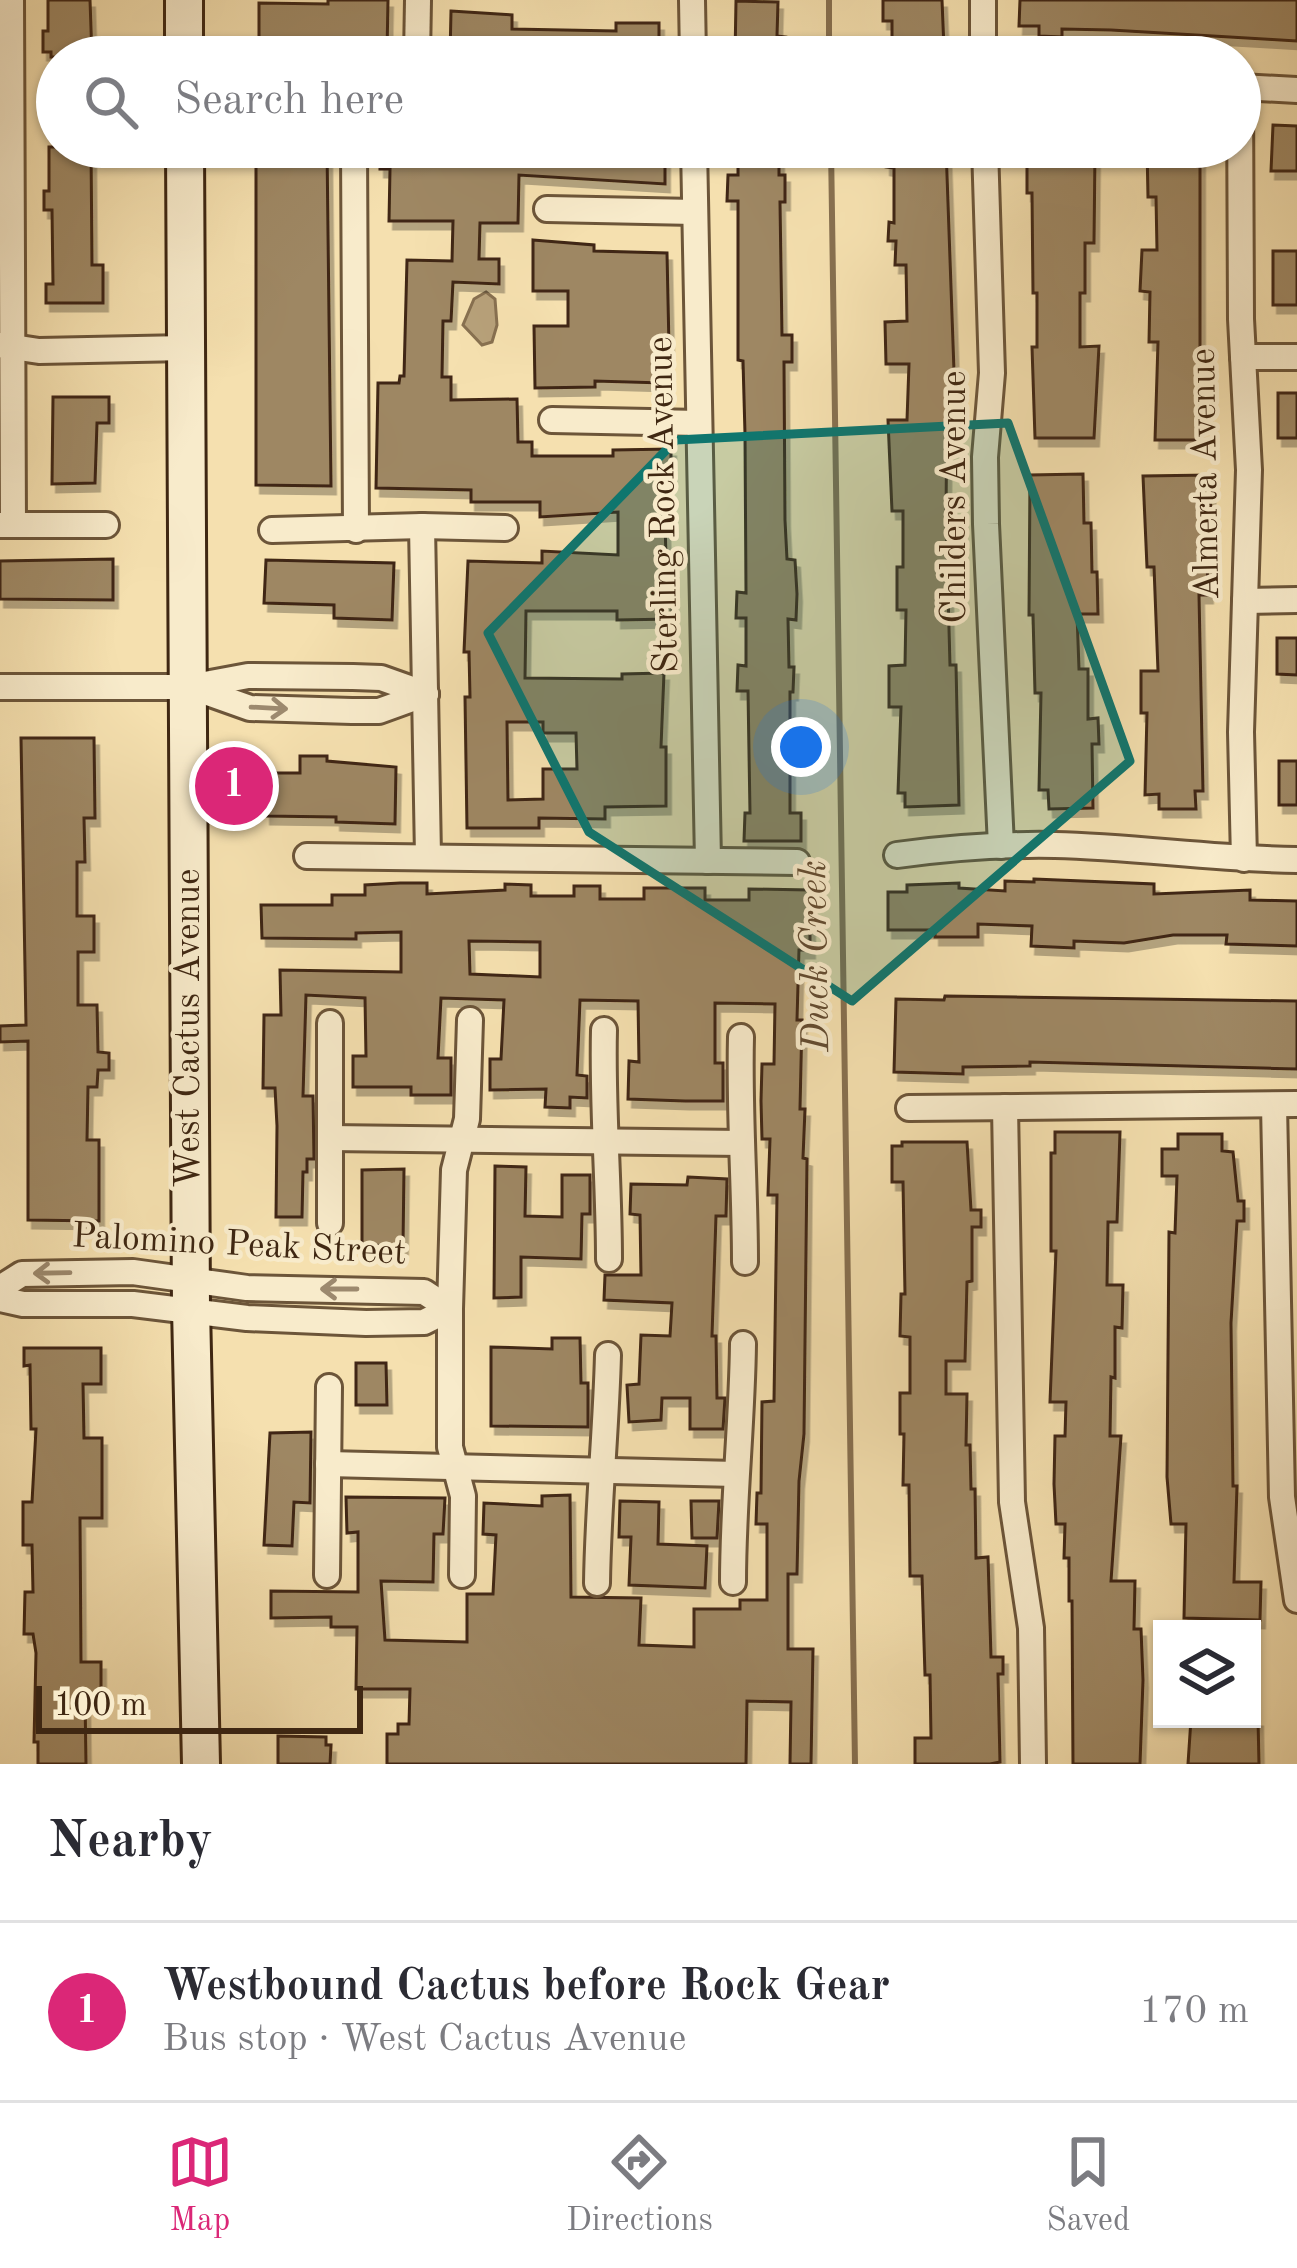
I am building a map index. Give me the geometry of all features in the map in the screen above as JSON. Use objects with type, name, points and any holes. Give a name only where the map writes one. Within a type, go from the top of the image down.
[{"type":"main road","points":[[184,0],[184,36]]},
{"type":"main road","name":"West Cactus Avenue","points":[[185,168],[191,1295],[201,1764]]},
{"type":"street","points":[[11,0],[7,525],[106,525]]},
{"type":"street","points":[[417,36],[418,0]]},
{"type":"street","points":[[692,0],[693,36]]},
{"type":"street","points":[[983,0],[983,36]]},
{"type":"street","points":[[1261,89],[1297,90]]},
{"type":"street","points":[[355,168],[356,530]]},
{"type":"street","name":"Sterling Rock Avenue","points":[[694,168],[708,861]]},
{"type":"street","name":"Childers Avenue","points":[[987,168],[992,373],[985,458],[986,524],[1001,846]]},
{"type":"street","name":"Almerta Avenue","points":[[1241,168],[1249,470],[1244,859]]},
{"type":"street","points":[[547,209],[695,212]]},
{"type":"street","points":[[7,345],[39,351],[186,348]]},
{"type":"street","points":[[1243,357],[1297,357]]},
{"type":"street","points":[[552,420],[699,423]]},
{"type":"street","points":[[422,526],[428,856]]},
{"type":"street","points":[[272,530],[505,528]]},
{"type":"street","points":[[1245,601],[1297,600]]},
{"type":"street","points":[[0,687],[189,687],[250,708],[352,711],[379,711],[426,694]]},
{"type":"street","points":[[897,855],[1001,846],[1108,847],[1297,860]]},
{"type":"street","points":[[307,856],[797,862]]},
{"type":"street","points":[[462,1575],[463,1496],[450,1448],[450,1310],[454,1170],[467,1119],[470,1020]]},
{"type":"street","points":[[330,1023],[330,1223]]},
{"type":"street","points":[[604,1030],[609,1259]]},
{"type":"street","points":[[741,1037],[745,1262]]},
{"type":"street","points":[[909,1108],[1286,1104],[1287,1404],[1282,1497],[1297,1600]]},
{"type":"street","points":[[1004,1107],[1012,1502],[1030,1628],[1033,1764]]},
{"type":"street","points":[[331,1138],[742,1143]]},
{"type":"street","name":"Palomino Peak Street","points":[[0,1288],[22,1274],[133,1272],[247,1318],[424,1322],[450,1310]]},
{"type":"street","name":"Palomino Peak Street","points":[[0,1299],[23,1304],[133,1304],[191,1295]]},
{"type":"street","points":[[734,1582],[743,1344]]},
{"type":"street","points":[[597,1583],[608,1354]]},
{"type":"street","points":[[327,1575],[329,1387]]},
{"type":"street","points":[[328,1463],[736,1474]]},
{"type":"highlighted area","points":[[1008,423],[1130,761],[852,1001],[589,832],[488,633],[676,440]]},
{"type":"shaded area","points":[[486,292],[495,299],[497,325],[492,342],[482,345],[463,325],[474,299]]},
{"type":"building","points":[[48,0],[90,0],[91,36],[43,36],[48,31]]},
{"type":"building","points":[[328,0],[388,0],[387,36],[259,36],[259,3],[328,4]]},
{"type":"building","points":[[883,0],[942,0],[943,36],[892,36],[892,21],[883,21]]},
{"type":"building","points":[[1020,0],[1297,0],[1297,41],[1062,29],[1062,36],[1039,36],[1039,26],[1019,26]]},
{"type":"building","points":[[736,1],[778,2],[777,36],[735,36]]},
{"type":"building","points":[[451,11],[512,15],[512,29],[616,31],[616,23],[659,23],[659,36],[450,36]]},
{"type":"building","points":[[1273,125],[1297,126],[1297,171],[1271,171]]},
{"type":"building","points":[[49,168],[91,168],[92,265],[103,265],[103,303],[46,303],[46,284],[53,284],[52,210],[44,210],[44,191],[49,191]]},
{"type":"building","points":[[256,168],[327,168],[331,486],[256,485]]},
{"type":"building","points":[[380,168],[665,168],[665,184],[519,175],[518,223],[480,223],[479,259],[499,259],[499,284],[453,282],[451,321],[443,321],[442,377],[451,377],[451,400],[517,399],[518,442],[532,442],[532,456],[613,456],[613,450],[671,449],[671,476],[665,476],[665,522],[666,557],[673,556],[672,619],[617,620],[617,611],[526,611],[525,678],[622,679],[622,674],[664,673],[661,747],[666,747],[666,806],[605,807],[605,819],[539,818],[539,828],[467,828],[465,697],[470,697],[469,652],[464,652],[468,561],[542,563],[542,551],[618,555],[618,512],[540,517],[540,502],[471,502],[471,490],[376,488],[378,383],[399,383],[404,376],[407,260],[452,261],[453,221],[389,221],[390,169]],"holes":[[[507,722],[543,722],[543,733],[576,733],[577,769],[543,769],[543,799],[508,800]]]},
{"type":"building","points":[[738,168],[779,168],[779,175],[785,175],[785,202],[780,202],[782,335],[792,335],[792,362],[784,362],[785,520],[787,559],[795,560],[797,594],[796,620],[788,619],[789,667],[794,667],[790,813],[801,813],[801,841],[744,841],[745,813],[750,813],[748,691],[737,691],[738,665],[746,666],[746,618],[736,618],[737,592],[746,593],[745,434],[743,361],[738,360],[738,201],[727,201],[728,175],[738,175]]},
{"type":"building","points":[[894,168],[947,168],[954,394],[947,394],[946,518],[959,805],[905,807],[905,793],[898,793],[901,707],[889,707],[889,666],[905,665],[906,610],[897,610],[903,511],[892,511],[888,420],[907,420],[909,364],[886,364],[885,322],[907,321],[906,265],[895,265],[896,241],[888,241],[889,222],[894,223]]},
{"type":"building","points":[[1027,168],[1095,168],[1094,243],[1085,243],[1085,293],[1080,293],[1080,347],[1099,346],[1094,438],[1035,438],[1032,347],[1037,347],[1037,293],[1033,293],[1032,193],[1027,193]]},
{"type":"building","points":[[1147,168],[1200,168],[1200,349],[1207,420],[1197,419],[1197,440],[1155,440],[1158,342],[1149,342],[1150,292],[1140,291],[1142,250],[1157,250],[1156,197],[1148,197]]},
{"type":"building","points":[[533,240],[594,245],[594,251],[667,253],[669,347],[664,347],[663,383],[595,381],[595,387],[535,388],[534,326],[568,326],[568,291],[533,291]]},
{"type":"building","points":[[1273,251],[1297,251],[1297,305],[1273,305]]},
{"type":"building","points":[[1278,393],[1297,393],[1297,438],[1278,438]]},
{"type":"building","points":[[53,397],[109,397],[109,423],[97,423],[95,483],[52,484]]},
{"type":"building","points":[[1083,474],[1084,523],[1091,523],[1092,572],[1097,572],[1098,614],[1077,614],[1079,669],[1088,669],[1088,719],[1098,718],[1099,744],[1092,744],[1093,808],[1049,809],[1048,790],[1039,790],[1041,693],[1035,693],[1033,615],[1029,615],[1030,475]]},
{"type":"building","points":[[1210,475],[1208,595],[1199,595],[1203,791],[1195,791],[1196,809],[1159,809],[1159,794],[1145,795],[1147,713],[1141,713],[1141,671],[1158,671],[1154,567],[1147,567],[1143,476]]},
{"type":"building","points":[[113,559],[113,600],[0,599],[0,561]]},
{"type":"building","points":[[266,560],[394,563],[392,620],[334,618],[334,605],[264,603]]},
{"type":"building","points":[[1277,638],[1297,638],[1297,675],[1277,674]]},
{"type":"building","points":[[21,738],[94,738],[95,818],[84,818],[85,862],[77,862],[77,916],[94,916],[94,952],[78,952],[78,1005],[97,1005],[98,1052],[109,1053],[109,1070],[98,1070],[97,1087],[88,1087],[87,1140],[99,1140],[99,1221],[28,1220],[28,1041],[0,1042],[0,1026],[26,1025]]},
{"type":"building","points":[[300,756],[396,767],[395,824],[266,816],[266,773],[300,773]]},
{"type":"building","points":[[1279,761],[1297,761],[1297,805],[1279,805]]},
{"type":"building","points":[[1005,881],[1154,884],[1154,894],[1250,890],[1250,900],[1297,901],[1297,946],[1226,944],[1227,935],[1173,935],[1124,943],[1074,941],[1074,948],[1031,946],[1032,926],[978,924],[978,937],[935,937],[935,930],[888,930],[888,892],[907,892],[907,885],[959,883],[959,888],[1005,891]]},
{"type":"building","points":[[427,883],[427,894],[531,885],[531,896],[574,896],[574,886],[600,886],[600,899],[644,899],[644,888],[705,888],[705,900],[749,900],[749,889],[810,890],[810,950],[799,950],[797,1020],[802,1020],[800,1109],[805,1109],[803,1158],[807,1159],[804,1434],[797,1574],[788,1574],[788,1649],[813,1649],[811,1764],[790,1764],[791,1702],[747,1701],[746,1764],[387,1764],[387,1734],[398,1734],[398,1724],[409,1724],[410,1689],[356,1689],[357,1627],[331,1627],[331,1617],[271,1618],[271,1591],[358,1592],[358,1532],[347,1533],[346,1497],[445,1498],[443,1534],[434,1534],[433,1582],[381,1581],[385,1640],[467,1642],[467,1594],[493,1594],[496,1535],[483,1534],[484,1503],[542,1506],[542,1496],[570,1495],[571,1597],[641,1598],[639,1645],[694,1647],[694,1609],[740,1609],[740,1600],[767,1600],[767,1524],[756,1524],[762,1402],[774,1401],[777,1195],[768,1195],[770,1139],[762,1139],[761,1101],[762,1064],[774,1064],[775,1004],[715,1003],[715,1063],[723,1063],[723,1101],[685,1101],[628,1099],[629,1061],[639,1062],[638,1001],[580,1000],[577,1075],[587,1076],[587,1098],[570,1097],[570,1108],[545,1107],[546,1089],[490,1090],[490,1059],[501,1059],[504,1000],[441,998],[438,1058],[451,1058],[451,1095],[411,1095],[411,1087],[353,1087],[353,1056],[366,1056],[365,998],[306,995],[303,1096],[313,1096],[314,1159],[307,1159],[307,1172],[303,1172],[302,1217],[276,1217],[275,1088],[263,1088],[264,1015],[281,1015],[280,970],[401,972],[401,932],[356,933],[356,939],[262,938],[261,905],[332,905],[332,895],[365,895],[365,885]],"holes":[[[469,941],[540,942],[540,977],[470,974]]]},
{"type":"building","points":[[945,996],[1297,1001],[1297,1069],[1030,1062],[1030,1066],[963,1067],[963,1074],[894,1072],[896,999],[944,1000]]},
{"type":"building","points":[[1055,1132],[1120,1132],[1117,1222],[1108,1222],[1107,1285],[1123,1285],[1122,1328],[1115,1327],[1115,1378],[1111,1377],[1110,1436],[1121,1436],[1111,1581],[1135,1581],[1134,1629],[1141,1629],[1143,1680],[1140,1764],[1073,1764],[1072,1601],[1069,1558],[1064,1558],[1065,1524],[1056,1524],[1054,1484],[1055,1436],[1065,1436],[1066,1402],[1050,1402],[1056,1251],[1051,1251],[1051,1153],[1055,1153]]},
{"type":"building","points":[[1178,1134],[1222,1134],[1222,1151],[1233,1152],[1238,1201],[1244,1201],[1244,1221],[1237,1221],[1231,1323],[1233,1486],[1237,1486],[1234,1582],[1261,1582],[1260,1620],[1184,1618],[1186,1524],[1171,1524],[1167,1477],[1169,1232],[1175,1233],[1177,1176],[1162,1176],[1162,1149],[1178,1149]]},
{"type":"building","points":[[902,1142],[967,1142],[971,1210],[981,1210],[981,1227],[972,1227],[965,1361],[946,1361],[946,1394],[967,1394],[966,1445],[970,1445],[971,1489],[975,1489],[976,1558],[988,1557],[991,1657],[1003,1657],[1003,1674],[998,1674],[1000,1762],[990,1764],[915,1764],[915,1738],[931,1738],[930,1675],[925,1675],[922,1576],[910,1576],[909,1485],[903,1485],[904,1434],[900,1434],[900,1393],[910,1393],[910,1337],[900,1336],[901,1294],[905,1294],[903,1182],[892,1182],[892,1146],[902,1146]]},
{"type":"building","points":[[495,1166],[526,1167],[525,1216],[562,1217],[562,1175],[590,1175],[590,1214],[582,1214],[581,1259],[521,1257],[521,1297],[494,1298]]},
{"type":"building","points":[[404,1169],[403,1246],[362,1245],[362,1170]]},
{"type":"building","points":[[688,1177],[727,1179],[726,1216],[716,1216],[712,1336],[716,1336],[717,1398],[725,1398],[723,1429],[690,1429],[690,1398],[662,1398],[661,1420],[629,1422],[627,1385],[639,1384],[641,1335],[670,1336],[672,1303],[604,1300],[605,1275],[641,1275],[640,1215],[630,1214],[631,1184],[687,1185]]},
{"type":"building","points":[[552,1338],[580,1338],[581,1383],[588,1383],[588,1427],[491,1426],[491,1347],[552,1349]]},
{"type":"building","points":[[24,1348],[101,1348],[101,1384],[83,1384],[84,1438],[102,1438],[102,1518],[80,1518],[81,1662],[101,1662],[101,1697],[85,1697],[86,1764],[38,1764],[38,1742],[34,1742],[36,1653],[33,1634],[24,1634],[25,1592],[33,1592],[32,1545],[23,1545],[23,1502],[32,1502],[36,1429],[31,1429],[30,1365],[24,1366]]},
{"type":"building","points":[[356,1363],[386,1363],[387,1405],[356,1405]]},
{"type":"building","points":[[311,1432],[310,1503],[294,1502],[292,1546],[264,1545],[270,1433]]},
{"type":"building","points":[[620,1501],[659,1502],[658,1544],[707,1546],[705,1588],[629,1585],[631,1537],[619,1537]]},
{"type":"building","points":[[691,1501],[719,1501],[717,1538],[692,1538]]},
{"type":"building","points":[[1190,1728],[1258,1728],[1259,1764],[1188,1764]]},
{"type":"building","points":[[278,1736],[326,1737],[326,1745],[331,1745],[330,1764],[278,1764]]},
{"type":"waterway","name":"Duck Creek","points":[[829,0],[829,36]]},
{"type":"waterway","name":"Duck Creek","points":[[831,168],[855,1764]]},
{"type":"place","name":"Westbound Cactus before Rock Gear","points":[[234,786]]}]
